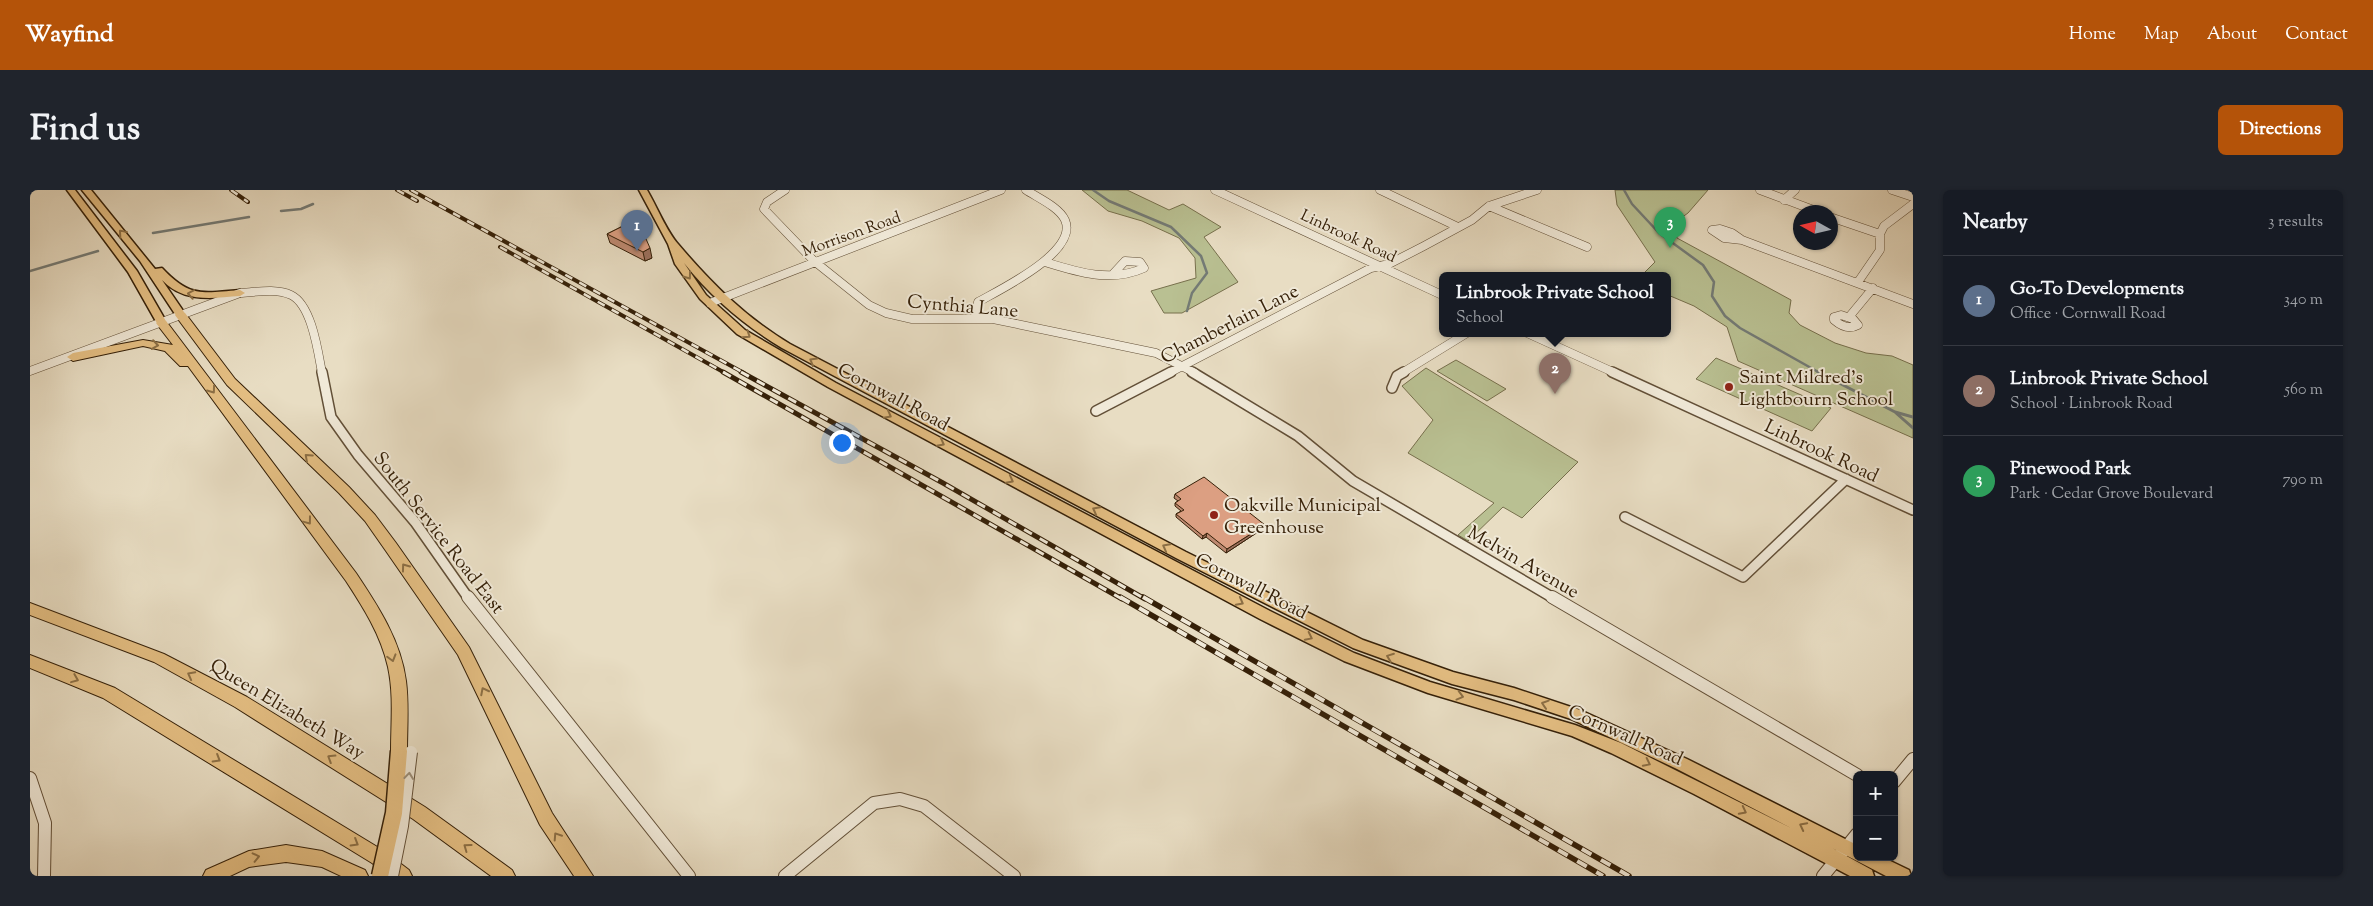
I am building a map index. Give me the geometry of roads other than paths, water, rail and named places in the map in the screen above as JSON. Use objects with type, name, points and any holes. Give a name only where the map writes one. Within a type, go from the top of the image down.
[{"type":"highway","points":[[181,315],[231,382],[283,434],[344,490],[370,518],[391,547],[464,651],[546,818],[584,876]]},
{"type":"highway","points":[[162,323],[376,613],[393,658],[398,680],[405,751],[380,876]]},
{"type":"highway","points":[[73,357],[143,343],[169,348],[186,365],[198,371]]},
{"type":"highway","name":"Queen Elizabeth Way","points":[[30,609],[159,658],[241,702],[419,813],[506,876]]},
{"type":"highway","points":[[30,661],[109,693],[378,857],[403,876]]},
{"type":"highway","points":[[212,876],[238,862],[255,857],[306,853],[341,865],[359,876]]},
{"type":"main road","points":[[71,190],[132,271],[162,323]]},
{"type":"main road","points":[[86,190],[144,259],[181,315]]},
{"type":"main road","name":"Cornwall Road","points":[[644,190],[673,244],[741,332],[832,385],[1257,611],[1349,657],[1428,687],[1575,730],[1847,854],[1866,876]]},
{"type":"main road","points":[[144,259],[152,261],[173,286],[186,294],[240,293]]},
{"type":"main road","points":[[1873,861],[1903,876]]},
{"type":"street","name":"Cynthia Lane","points":[[785,190],[767,202],[764,209],[814,261],[869,305],[886,313],[912,319],[993,319],[1146,350],[1181,366]]},
{"type":"street","name":"Morrison Road","points":[[716,301],[814,261],[1001,190]]},
{"type":"street","points":[[976,319],[978,302],[1045,262],[1060,245],[1066,231],[1066,222],[1061,214],[1026,190]]},
{"type":"street","name":"Linbrook Road","points":[[1215,190],[1439,294]]},
{"type":"street","points":[[1380,190],[1458,227]]},
{"type":"street","name":"Chamberlain Lane","points":[[1096,411],[1379,266],[1389,264],[1472,220],[1489,206],[1537,190]]},
{"type":"street","points":[[1760,190],[1799,205]]},
{"type":"street","points":[[1784,200],[1795,190]]},
{"type":"street","points":[[1892,190],[1913,197]]},
{"type":"street","points":[[1858,282],[1878,256],[1882,244],[1880,234],[1884,226],[1913,204]]},
{"type":"street","points":[[1489,206],[1535,228],[1587,247]]},
{"type":"street","points":[[1838,220],[1880,234]]},
{"type":"street","points":[[1742,240],[1913,304]]},
{"type":"street","points":[[1045,262],[1074,272],[1113,274]]},
{"type":"street","points":[[1849,317],[1873,288]]},
{"type":"street","name":"South Service Road East","points":[[30,371],[73,357],[240,293],[272,291],[290,294],[299,300],[305,308],[316,342],[331,417],[358,455],[415,522],[468,597],[688,876]]},
{"type":"street","points":[[1392,388],[1397,376],[1461,337]]},
{"type":"street","name":"Linbrook Road","points":[[1536,337],[1913,510]]},
{"type":"street","name":"Melvin Avenue","points":[[1181,366],[1298,436],[1353,481],[1853,773]]},
{"type":"street","points":[[1625,517],[1743,577],[1846,480]]},
{"type":"street","points":[[392,876],[402,826],[405,751]]},
{"type":"street","points":[[1898,777],[1913,759]]},
{"type":"street","points":[[30,778],[45,822],[44,876]]},
{"type":"street","points":[[785,876],[874,803],[900,799],[924,806],[1014,876]]},
{"type":"street","points":[[1822,876],[1847,854],[1853,842]]},
{"type":"waterway","points":[[1093,190],[1109,201],[1171,227],[1201,256],[1207,273],[1192,293],[1187,311]]},
{"type":"waterway","points":[[1624,190],[1632,204],[1659,233],[1703,265],[1714,282],[1712,296],[1725,316],[1740,328],[1820,373]]},
{"type":"waterway","points":[[281,211],[301,209],[313,204]]},
{"type":"waterway","points":[[153,233],[249,217]]},
{"type":"waterway","points":[[30,271],[98,251]]},
{"type":"waterway","points":[[1818,372],[1895,412],[1913,417]]},
{"type":"waterway","points":[[1896,413],[1913,428]]},
{"type":"railway","points":[[231,190],[248,202]]},
{"type":"railway","points":[[397,190],[417,201]]},
{"type":"railway","points":[[411,190],[744,373]]},
{"type":"railway","points":[[500,247],[725,373]]},
{"type":"railway","points":[[723,372],[1122,599]]},
{"type":"railway","points":[[741,372],[943,483],[1145,599]]},
{"type":"railway","points":[[1120,597],[1603,876]]},
{"type":"railway","points":[[1143,597],[1629,876]]},
{"type":"place","name":"Pinewood Park","points":[[1670,248]]},
{"type":"place","name":"Go-To Developments","points":[[637,251]]},
{"type":"place","name":"Saint Mildred's Lightbourn School","points":[[1729,387]]},
{"type":"place","name":"Linbrook Private School","points":[[1555,394]]},
{"type":"place","name":"Oakville Municipal Greenhouse","points":[[1214,515]]}]
